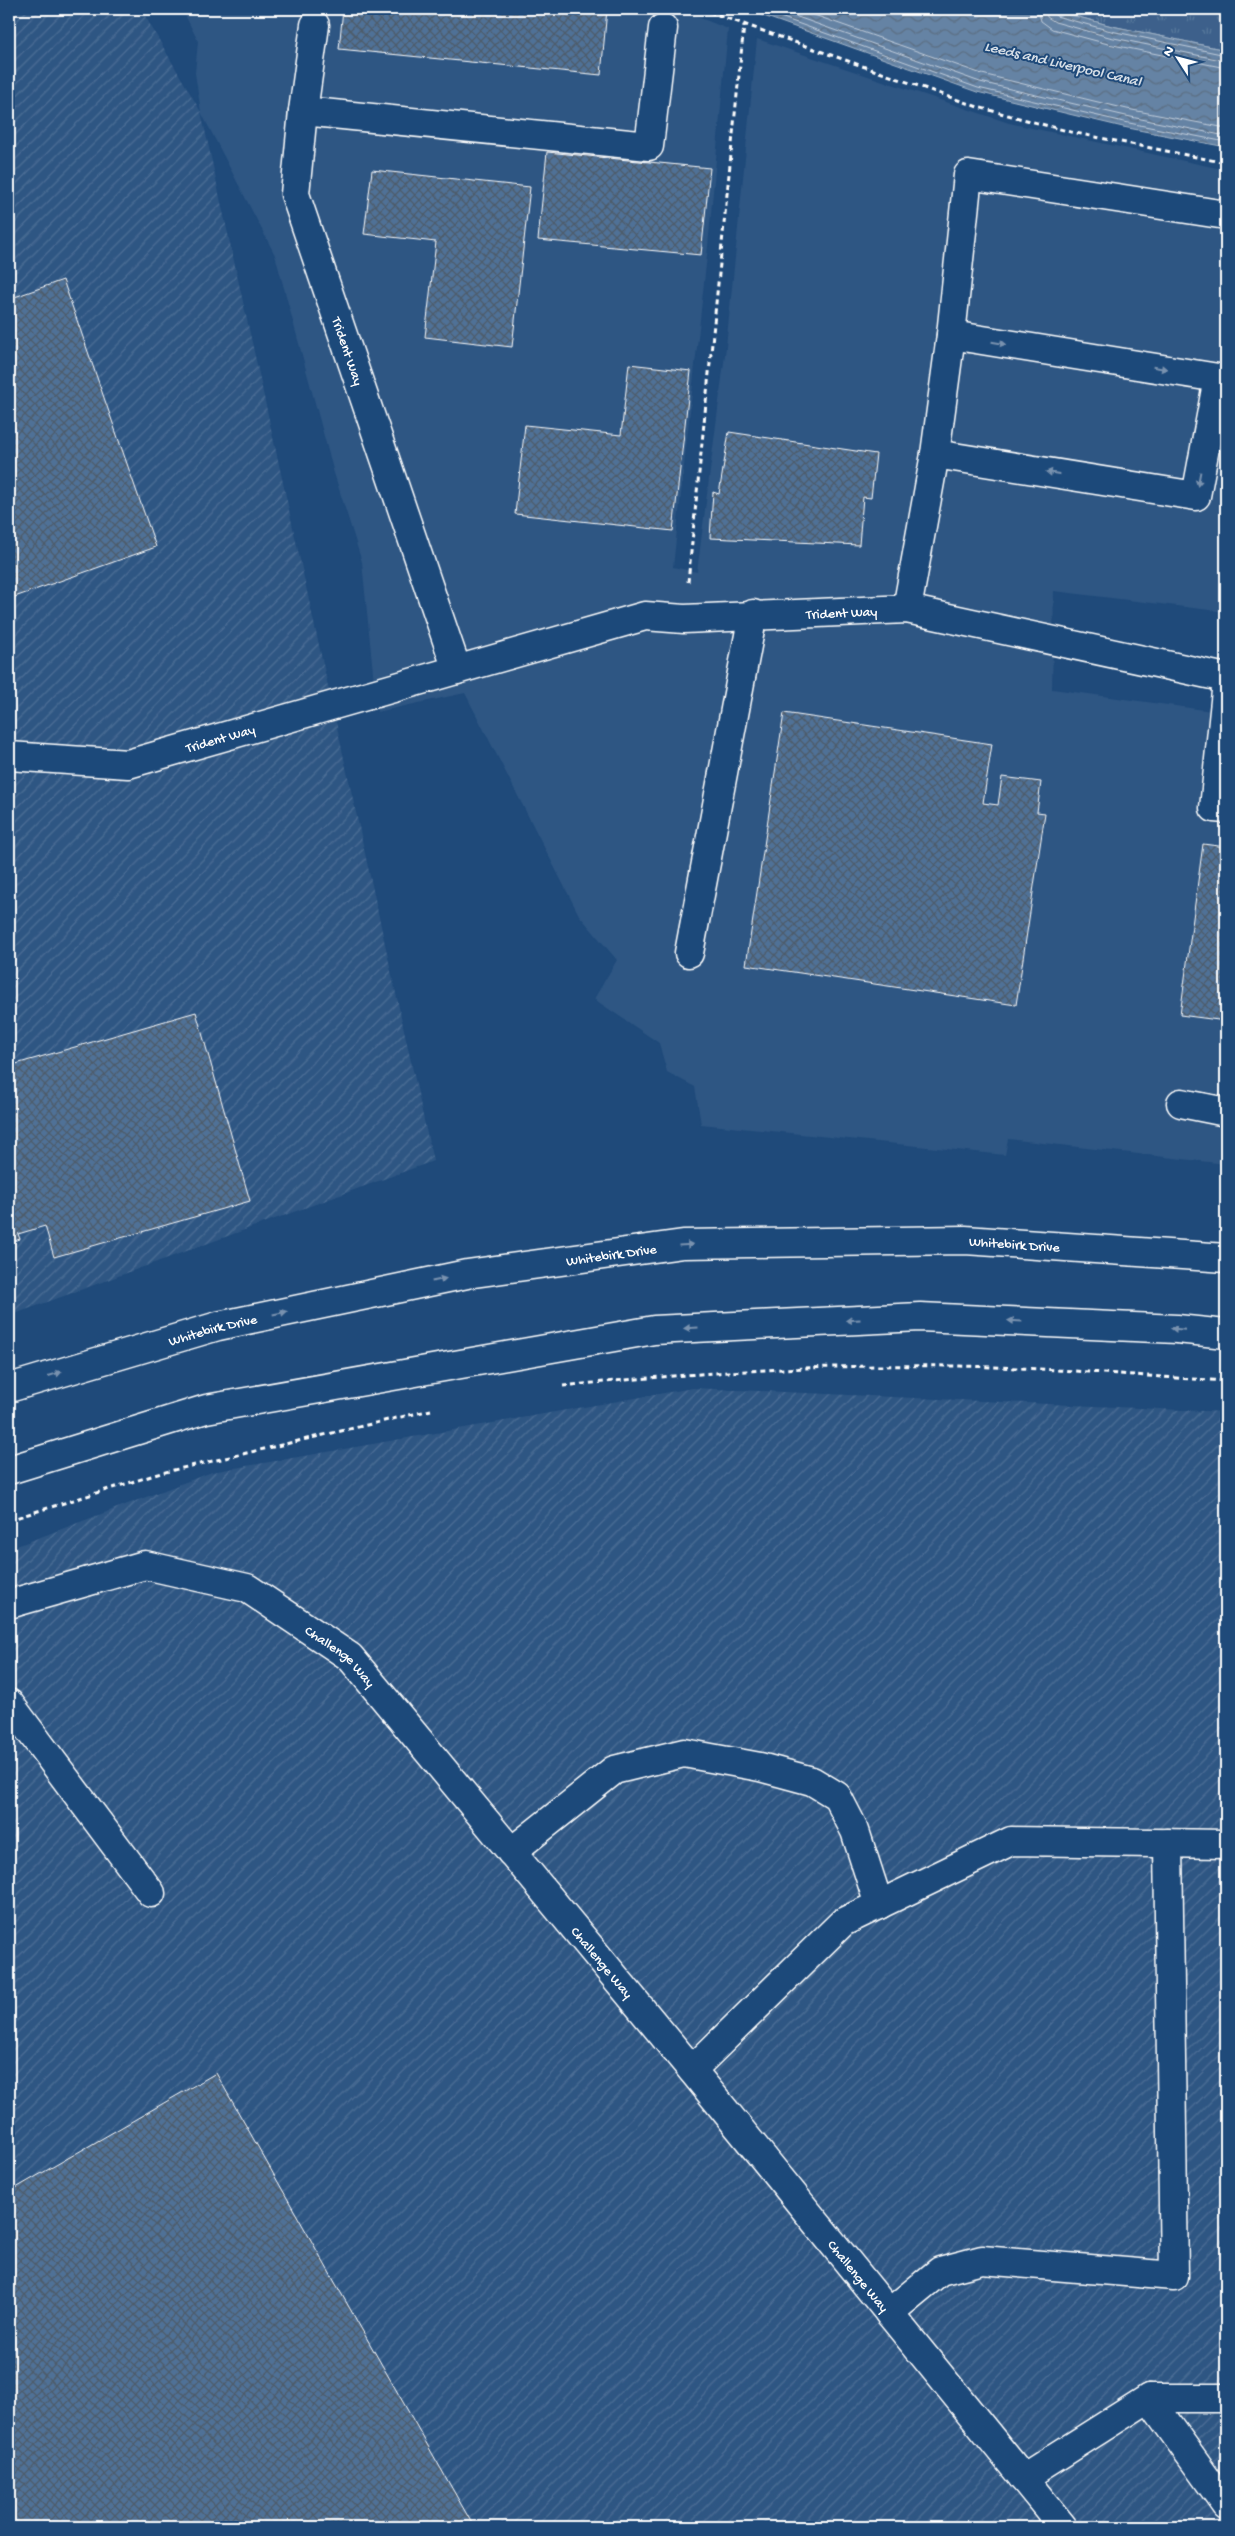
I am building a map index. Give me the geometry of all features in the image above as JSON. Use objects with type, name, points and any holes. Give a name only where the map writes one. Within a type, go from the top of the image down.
[{"type":"main road","name":"Trident Way","points":[[315,25],[303,111],[295,194],[457,670]]},
{"type":"main road","points":[[303,111],[649,146],[663,28]]},
{"type":"main road","points":[[907,608],[935,454],[951,335],[968,175],[1226,215]]},
{"type":"main road","points":[[935,454],[1196,496],[1218,378],[951,335]]},
{"type":"main road","name":"Trident Way","points":[[9,756],[128,764],[645,616],[684,619],[753,614],[907,608],[1226,678]]},
{"type":"main road","points":[[689,953],[753,614]]},
{"type":"main road","points":[[1226,691],[1214,808],[1226,809]]},
{"type":"main road","points":[[1181,1103],[1226,1112]]},
{"type":"main road","name":"Whitebirk Drive","points":[[9,1388],[218,1326],[467,1274],[683,1244],[965,1240],[1226,1258]]},
{"type":"main road","points":[[9,1470],[206,1409],[654,1330],[920,1317],[1177,1328],[1226,1334]]},
{"type":"main road","name":"Challenge Way","points":[[9,1604],[145,1565],[247,1588],[350,1656],[692,2070],[1063,2527]]},
{"type":"main road","points":[[9,1703],[151,1894]]},
{"type":"main road","points":[[511,1852],[614,1770],[684,1753],[760,1766],[812,1781],[837,1796],[855,1831],[879,1905]]},
{"type":"main road","points":[[692,2070],[843,1922],[1011,1841],[1226,1844]]},
{"type":"main road","points":[[889,2313],[940,2271],[982,2260],[1174,2276],[1168,1843]]},
{"type":"main road","points":[[1023,2478],[1149,2398],[1226,2398]]},
{"type":"main road","points":[[1149,2398],[1226,2505]]},
{"type":"path","points":[[701,9],[978,107],[1071,132],[1226,163]]},
{"type":"path","points":[[684,619],[744,25]]},
{"type":"path","points":[[562,1386],[786,1368],[952,1366],[1226,1381]]},
{"type":"path","points":[[9,1520],[161,1473],[440,1408]]},
{"type":"shaded area","points":[[9,9],[141,9],[201,112],[433,1161],[9,1316]]},
{"type":"shaded area","points":[[182,9],[678,9],[728,29],[708,246],[673,567],[697,572],[726,347],[757,39],[1009,123],[1226,170],[1226,612],[1054,591],[1052,689],[1226,713],[1226,1164],[1008,1139],[1005,1155],[701,1124],[695,1087],[667,1072],[659,1043],[594,999],[617,960],[579,915],[465,693],[377,712],[362,562],[334,473],[275,255],[201,112],[195,73],[198,41]]},
{"type":"shaded area","points":[[693,1388],[1226,1412],[1226,2527],[9,2527],[9,1549],[212,1472]]},
{"type":"green space","points":[[1049,9],[1226,9],[1226,50],[1112,26]]},
{"type":"water","name":"Leeds and Liverpool Canal","points":[[744,9],[1049,9],[1112,26],[1226,50],[1226,147],[1123,127],[977,92]]},
{"type":"building","points":[[343,9],[607,9],[601,75],[339,49]]},
{"type":"building","points":[[547,152],[710,168],[701,255],[538,240]]},
{"type":"building","points":[[372,170],[530,187],[512,347],[425,337],[436,242],[364,234]]},
{"type":"building","points":[[63,280],[156,547],[9,599],[9,299]]},
{"type":"building","points":[[629,364],[691,371],[673,531],[515,514],[525,425],[621,435]]},
{"type":"building","points":[[729,432],[876,454],[871,498],[863,497],[859,545],[710,538],[713,492],[719,494]]},
{"type":"building","points":[[1226,570],[1226,594],[1224,593]]},
{"type":"building","points":[[784,713],[992,744],[983,803],[998,805],[1002,777],[1041,782],[1037,812],[1045,813],[1016,1005],[746,965]]},
{"type":"building","points":[[1203,844],[1226,847],[1226,1021],[1180,1015]]},
{"type":"building","points":[[196,1012],[250,1201],[54,1257],[45,1226],[18,1234],[20,1239],[9,1243],[9,1066]]},
{"type":"building","points":[[216,2073],[474,2527],[9,2527],[9,2192]]}]
